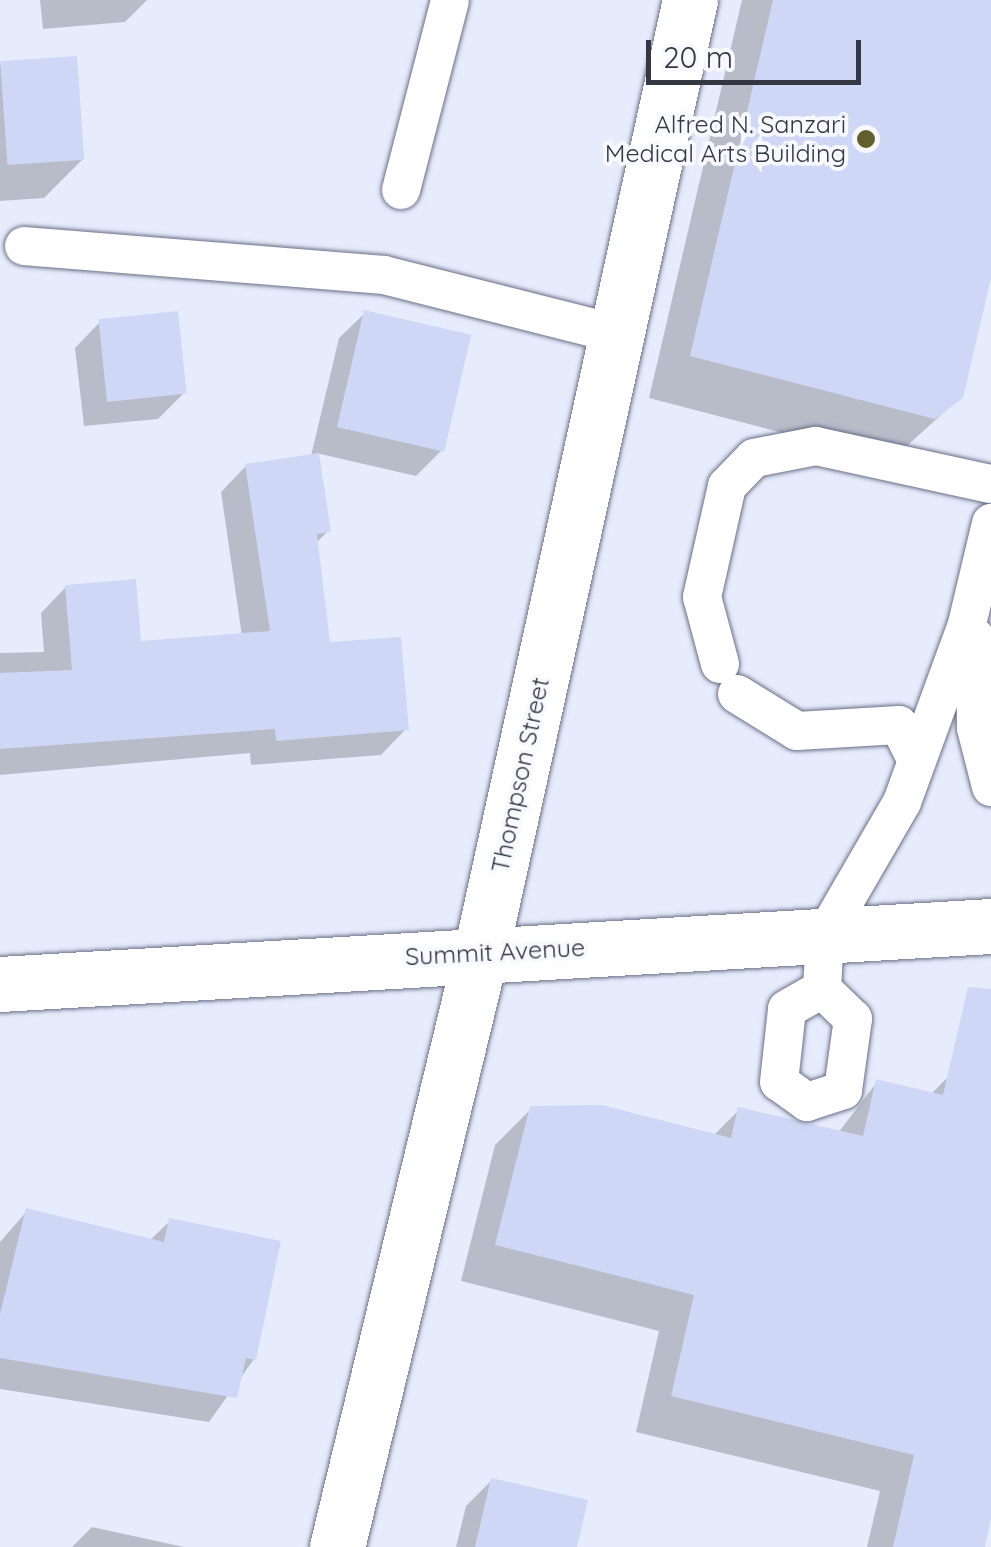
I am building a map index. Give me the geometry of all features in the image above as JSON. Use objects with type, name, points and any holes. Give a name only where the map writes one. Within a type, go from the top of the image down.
[{"type":"street","name":"Thompson Street","points":[[337,1547],[481,952],[690,0]]},
{"type":"street","name":"Summit Avenue","points":[[0,984],[481,952],[991,926]]},
{"type":"lane","points":[[401,190],[450,0]]},
{"type":"lane","points":[[24,246],[384,274],[616,334]]},
{"type":"lane","points":[[917,762],[899,725],[796,731],[728,679],[702,596],[727,486],[754,458],[816,446],[991,484]]},
{"type":"lane","points":[[822,989],[825,935],[917,762],[967,624],[991,524]]},
{"type":"lane","points":[[979,575],[972,676],[991,788]]},
{"type":"lane","points":[[822,989],[853,1018],[843,1090],[806,1112],[779,1082],[787,1008],[822,989]]},
{"type":"building","name":"Alfred N. Sanzari Medical Arts Building","points":[[773,0],[991,0],[991,278],[963,398],[935,419],[690,356]]},
{"type":"building","points":[[77,56],[84,160],[7,165],[0,61]]},
{"type":"building","points":[[364,310],[471,335],[444,452],[337,427]]},
{"type":"building","points":[[178,311],[187,394],[107,402],[98,319]]},
{"type":"building","points":[[319,453],[331,532],[317,534],[330,642],[401,637],[409,730],[276,741],[275,729],[0,749],[0,673],[72,670],[65,585],[136,579],[141,641],[270,631],[245,464]]},
{"type":"building","points":[[968,987],[991,989],[991,1519],[985,1547],[893,1547],[914,1455],[671,1396],[694,1295],[495,1245],[530,1106],[602,1105],[731,1138],[738,1107],[863,1136],[876,1079],[943,1095]]},
{"type":"building","points":[[26,1208],[164,1242],[169,1218],[281,1241],[256,1360],[246,1358],[237,1398],[0,1358],[0,1314]]},
{"type":"building","points":[[491,1478],[588,1500],[577,1547],[475,1547]]},
{"type":"place","name":"Alfred N. Sanzari Medical Arts Building","points":[[866,139]]}]
